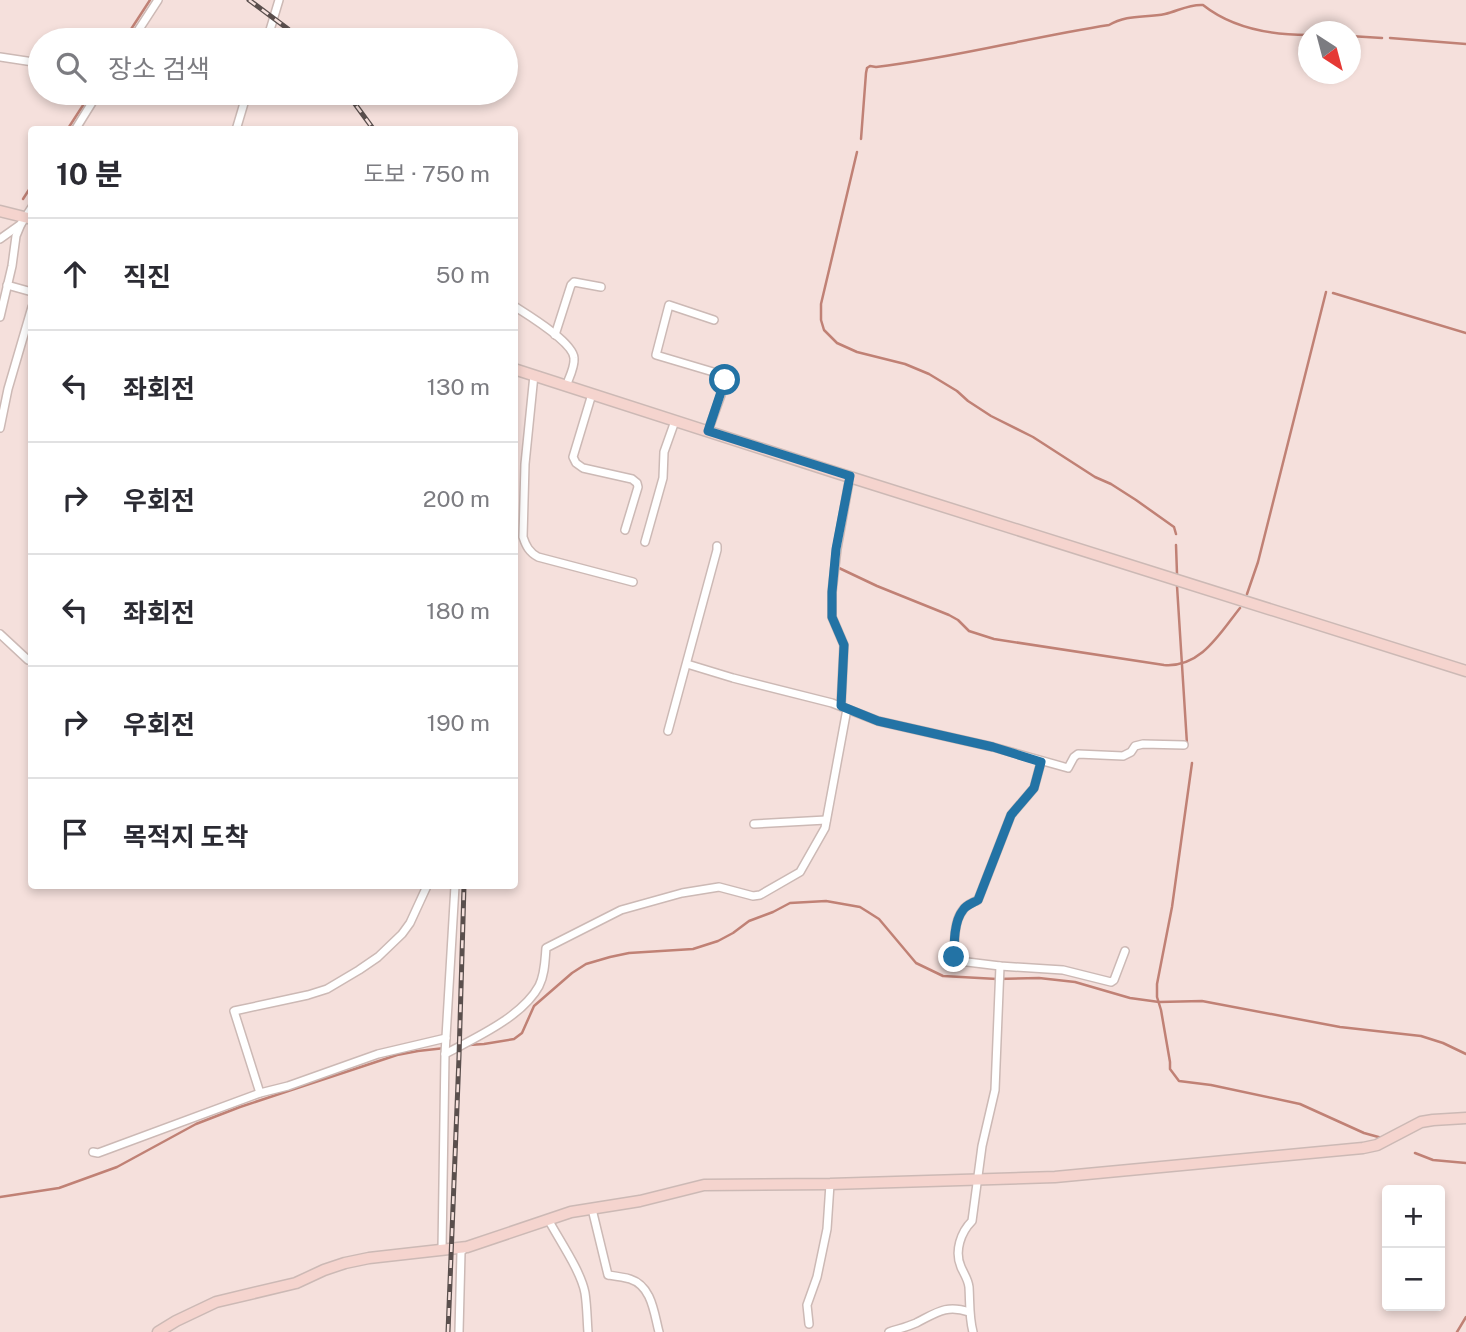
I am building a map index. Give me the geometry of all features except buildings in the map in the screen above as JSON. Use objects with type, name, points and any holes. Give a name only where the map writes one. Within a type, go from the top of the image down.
[{"type":"street","points":[[140,28],[158,0]]},
{"type":"street","points":[[271,28],[279,0]]},
{"type":"street","points":[[0,57],[28,61]]},
{"type":"street","points":[[77,126],[91,105]]},
{"type":"street","points":[[237,126],[243,105]]},
{"type":"street","points":[[0,211],[26,220]]},
{"type":"street","points":[[0,239],[26,220]]},
{"type":"street","points":[[0,317],[16,236],[26,220]]},
{"type":"street","points":[[555,335],[571,285],[574,282],[601,288]]},
{"type":"street","points":[[8,285],[28,291]]},
{"type":"street","points":[[708,431],[724,377],[656,355],[669,305],[714,320]]},
{"type":"street","points":[[518,309],[565,343],[574,355],[575,361],[566,386]]},
{"type":"street","points":[[0,428],[8,389],[28,321]]},
{"type":"street","points":[[518,370],[1466,671]]},
{"type":"street","points":[[534,375],[525,464],[523,537],[528,550],[538,557],[633,582]]},
{"type":"street","points":[[592,394],[573,457],[583,468],[632,479],[637,483],[625,530]]},
{"type":"street","points":[[646,542],[663,478],[664,452],[675,421]]},
{"type":"street","points":[[445,1054],[499,1024],[518,1010],[539,986],[546,948],[621,910],[682,893],[719,887],[753,896],[760,895],[800,872],[825,828],[844,708],[844,645],[832,617],[832,592],[836,549],[850,476]]},
{"type":"street","points":[[668,731],[717,546]]},
{"type":"street","points":[[0,634],[28,660]]},
{"type":"street","points":[[687,664],[844,708],[878,721],[993,747],[1068,768],[1078,754],[1123,757],[1135,746],[1143,744],[1184,745]]},
{"type":"street","points":[[1041,762],[1034,788],[1011,815],[978,900],[961,911],[954,948],[956,959],[1000,966],[1063,970],[1111,982],[1125,951]]},
{"type":"street","points":[[754,824],[826,820]]},
{"type":"street","points":[[260,1093],[234,1011],[327,989],[359,970],[378,957],[402,934],[427,889]]},
{"type":"street","points":[[442,1249],[445,1054],[455,889]]},
{"type":"street","points":[[973,1332],[968,1284],[958,1253],[964,1229],[972,1220],[982,1146],[993,1103],[1000,966]]},
{"type":"street","points":[[93,1152],[97,1153],[260,1093],[288,1086],[378,1054],[446,1038]]},
{"type":"street","points":[[159,1332],[216,1302],[296,1283],[345,1263],[467,1247],[571,1212],[640,1201],[704,1185],[946,1182],[1055,1177],[1363,1148],[1377,1145],[1421,1122],[1466,1118]]},
{"type":"street","points":[[809,1324],[807,1305],[817,1277],[827,1229],[830,1184]]},
{"type":"street","points":[[592,1209],[608,1275],[632,1279],[645,1288],[659,1332]]},
{"type":"street","points":[[548,1219],[585,1292],[588,1332]]},
{"type":"street","points":[[459,1332],[461,1252],[467,1247]]},
{"type":"street","points":[[889,1332],[947,1308],[969,1312]]},
{"type":"waterway","points":[[132,28],[150,0]]},
{"type":"waterway","points":[[861,139],[866,73],[870,66],[963,53],[1109,25],[1130,18],[1165,14],[1198,5],[1203,5],[1239,25],[1280,34],[1298,35]]},
{"type":"waterway","points":[[1361,37],[1382,38]]},
{"type":"waterway","points":[[1390,38],[1466,44]]},
{"type":"waterway","points":[[70,126],[83,105]]},
{"type":"waterway","points":[[857,152],[821,304],[824,330],[837,343],[857,352],[905,364],[929,374],[991,416],[1033,437],[1136,500],[1174,527],[1176,534]]},
{"type":"waterway","points":[[23,199],[28,191]]},
{"type":"waterway","points":[[1247,594],[1258,562],[1326,292]]},
{"type":"waterway","points":[[1333,293],[1466,333]]},
{"type":"waterway","points":[[1176,545],[1177,574]]},
{"type":"waterway","points":[[839,568],[949,615],[969,631],[994,639],[1164,665],[1189,661],[1199,655],[1217,638],[1240,608]]},
{"type":"waterway","points":[[1177,586],[1187,744]]},
{"type":"waterway","points":[[1192,763],[1172,907],[1157,984],[1170,1069],[1179,1081],[1300,1104],[1364,1133],[1382,1138]]},
{"type":"waterway","points":[[469,1045],[514,1039],[522,1033],[534,1006],[586,964],[629,953],[693,949],[718,941],[749,921],[790,903],[826,901],[860,907],[879,919],[916,963],[943,976],[1039,978],[1075,982],[1130,998],[1159,1002],[1202,1001],[1340,1027],[1421,1036],[1466,1054]]},
{"type":"waterway","points":[[0,1197],[59,1188],[117,1167],[196,1124],[240,1107],[397,1055],[445,1048]]},
{"type":"waterway","points":[[1415,1153],[1433,1160],[1466,1163]]},
{"type":"waterway","points":[[1457,1332],[1466,1317]]},
{"type":"railway","points":[[249,0],[287,28]]},
{"type":"railway","points":[[356,105],[371,126]]},
{"type":"railway","points":[[448,1332],[464,889]]},
{"type":"route","points":[[725,380],[708,431],[850,476],[836,549],[832,592],[832,617],[844,645],[841,706],[878,721],[993,747],[1041,762],[1034,788],[1011,815],[978,900],[961,911],[954,957]]}]
